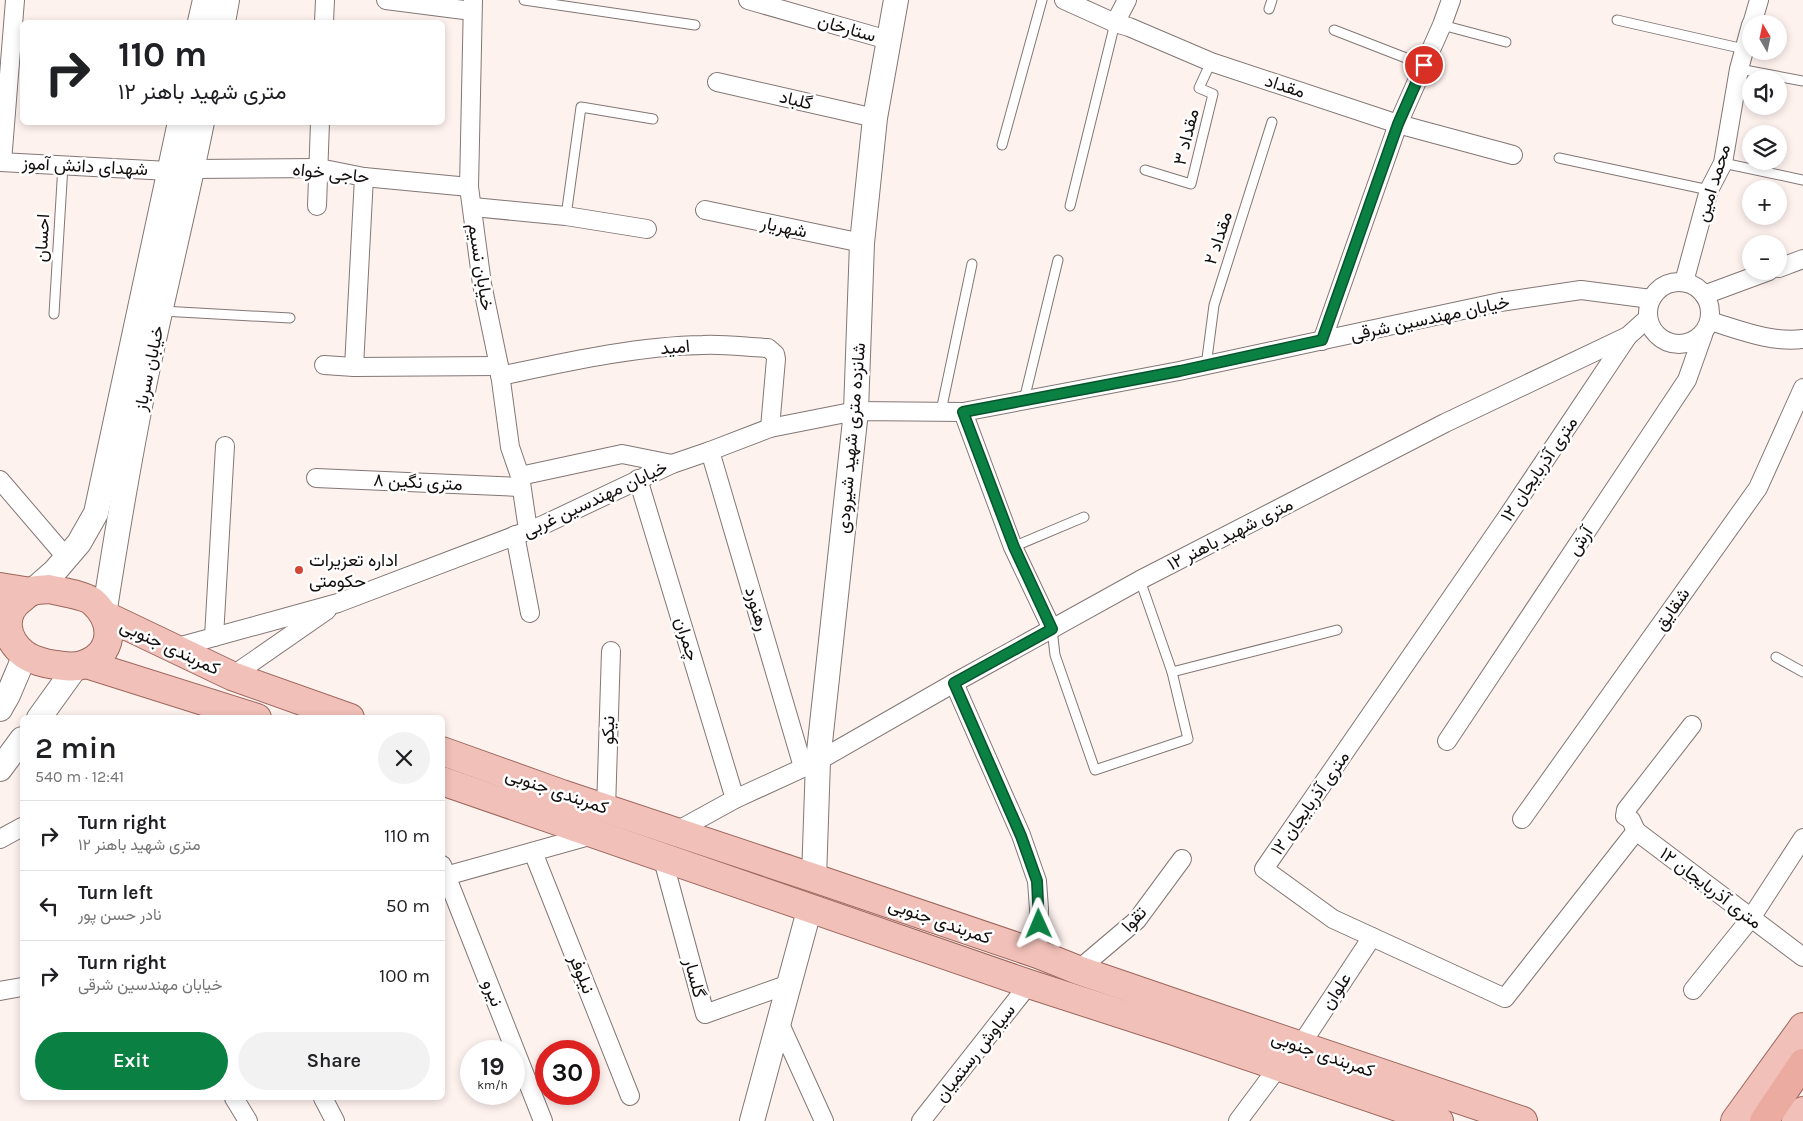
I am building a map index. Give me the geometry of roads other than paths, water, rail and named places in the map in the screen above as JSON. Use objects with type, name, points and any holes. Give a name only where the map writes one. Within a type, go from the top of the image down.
[{"type":"highway","points":[[1764,1121],[1803,1063]]},
{"type":"highway","points":[[1786,1121],[1803,1097]]},
{"type":"main road","points":[[200,20],[205,0]]},
{"type":"main road","points":[[223,20],[227,0]]},
{"type":"main road","name":"شانزده متری شهید شیرودی","points":[[814,878],[811,764],[856,411],[862,243],[875,118],[896,0]]},
{"type":"main road","name":"خیابان سرباز","points":[[104,616],[138,369],[169,171],[179,125]]},
{"type":"main road","name":"خیابان سرباز","points":[[30,592],[55,571],[79,543],[96,513],[138,369],[162,311],[201,125]]},
{"type":"main road","points":[[0,587],[30,592],[49,589],[92,601],[104,616],[108,627],[109,642],[100,655],[81,666],[40,715]]},
{"type":"main road","points":[[0,709],[8,695],[12,644],[8,628],[10,613],[15,604],[30,592]]},
{"type":"main road","name":"کمربندی جنوبی","points":[[104,616],[232,676],[342,715]]},
{"type":"main road","points":[[12,644],[48,664],[81,666]]},
{"type":"main road","name":"کمربندی جنوبی","points":[[81,666],[240,715]]},
{"type":"main road","points":[[244,715],[271,689]]},
{"type":"main road","points":[[0,769],[20,742]]},
{"type":"main road","name":"کمربندی جنوبی","points":[[445,752],[602,821],[668,844],[810,908],[1029,984],[1439,1121]]},
{"type":"main road","name":"کمربندی جنوبی","points":[[445,782],[602,821]]},
{"type":"main road","name":"کمربندی جنوبی","points":[[668,844],[814,878],[1522,1121]]},
{"type":"main road","points":[[752,1121],[810,908],[814,878]]},
{"type":"main road","points":[[1734,1121],[1803,1027]]},
{"type":"main road","points":[[1796,1121],[1803,1111]]},
{"type":"street","points":[[1,162],[14,0]]},
{"type":"street","points":[[324,0],[324,20]]},
{"type":"street","points":[[386,0],[473,6]]},
{"type":"street","name":"ستارخان","points":[[748,0],[888,40]]},
{"type":"street","name":"مقداد","points":[[1064,0],[1211,62],[1398,124],[1513,155]]},
{"type":"street","points":[[1115,23],[1127,0]]},
{"type":"street","points":[[1322,340],[1398,124],[1442,25],[1451,0]]},
{"type":"street","name":"محمد امین","points":[[1754,15],[1759,0]]},
{"type":"street","name":"خیابان نسیم","points":[[473,6],[470,187],[482,284],[499,371],[510,447],[520,482],[522,533],[530,613]]},
{"type":"street","name":"محمد امین","points":[[1684,282],[1710,190],[1723,162],[1742,57]]},
{"type":"street","name":"گلباد","points":[[718,82],[875,118]]},
{"type":"street","points":[[317,206],[320,125]]},
{"type":"street","name":"شهدای دانش آموز","points":[[1,162],[169,171]]},
{"type":"street","name":"حاجی خواه","points":[[193,169],[319,168],[364,177],[470,187]]},
{"type":"street","points":[[354,367],[364,177]]},
{"type":"street","points":[[473,206],[566,216],[647,229]]},
{"type":"street","name":"شهریار","points":[[705,210],[862,243]]},
{"type":"street","points":[[1787,265],[1803,259]]},
{"type":"street","points":[[1704,295],[1745,280]]},
{"type":"street","points":[[1684,282],[1693,285],[1704,295],[1710,310],[1706,328],[1688,343],[1678,345],[1667,342],[1658,337],[1651,328],[1648,308],[1656,291],[1664,285],[1684,282]]},
{"type":"street","name":"خیابان مهندسین شرقی","points":[[856,411],[963,412],[1206,366],[1500,302],[1581,290],[1651,299]]},
{"type":"street","name":"۱۲ متری شهید باهنر","points":[[668,844],[735,799],[811,764],[1140,580],[1445,423],[1628,336],[1648,318]]},
{"type":"street","points":[[1706,328],[1788,341],[1803,339]]},
{"type":"street","name":"آرش","points":[[1446,741],[1687,380],[1706,328]]},
{"type":"street","name":"۱۲ متری آذربایجان","points":[[1628,336],[1501,526],[1264,869],[1333,919],[1505,998],[1636,831],[1803,957]]},
{"type":"street","name":"امید","points":[[499,371],[671,346],[705,345],[768,348],[775,354],[776,359],[770,428]]},
{"type":"street","points":[[324,365],[499,371]]},
{"type":"street","name":"شقایق","points":[[1522,819],[1758,488],[1803,388]]},
{"type":"street","name":"خیابان مهندسین غربی","points":[[338,603],[522,533],[672,464],[770,428],[856,411]]},
{"type":"street","points":[[963,412],[1014,547],[1052,629]]},
{"type":"street","points":[[214,637],[225,446]]},
{"type":"street","name":"رهنورد","points":[[710,451],[811,764]]},
{"type":"street","name":"۸ متری نگین","points":[[316,478],[520,482],[622,454],[672,464]]},
{"type":"street","name":"چمران","points":[[638,479],[735,799]]},
{"type":"street","points":[[0,480],[66,557]]},
{"type":"street","points":[[174,648],[338,603]]},
{"type":"street","points":[[232,676],[338,603]]},
{"type":"street","name":"نیکو","points":[[602,821],[611,651]]},
{"type":"street","points":[[954,683],[1021,836],[1037,881],[1039,909],[1038,954]]},
{"type":"street","points":[[1636,831],[1631,820],[1626,816],[1626,810],[1692,725]]},
{"type":"street","points":[[445,873],[533,852],[602,821]]},
{"type":"street","points":[[0,839],[20,828]]},
{"type":"street","points":[[1693,990],[1751,918],[1803,838]]},
{"type":"street","name":"گلسار","points":[[668,844],[705,1014],[789,984]]},
{"type":"street","name":"نیلوفر","points":[[533,852],[630,1096]]},
{"type":"street","name":"تقوا","points":[[1078,970],[1137,920],[1182,859]]},
{"type":"street","name":"نیرو","points":[[445,876],[543,1121]]},
{"type":"street","name":"علوان","points":[[1300,1046],[1372,937]]},
{"type":"street","name":"سیاوش رستمیان","points":[[921,1121],[1029,984]]},
{"type":"street","points":[[0,991],[20,988]]},
{"type":"street","points":[[779,1022],[824,1121]]},
{"type":"street","points":[[1238,1121],[1279,1066]]},
{"type":"street","points":[[235,1100],[248,1121]]},
{"type":"street","points":[[324,1100],[335,1121]]},
{"type":"lane","points":[[524,0],[695,25]]},
{"type":"lane","points":[[1002,145],[1042,0]]},
{"type":"lane","points":[[1269,10],[1272,0]]},
{"type":"lane","points":[[1617,20],[1742,49]]},
{"type":"lane","points":[[1070,206],[1115,23]]},
{"type":"lane","points":[[1442,25],[1506,42]]},
{"type":"lane","points":[[1334,30],[1424,65]]},
{"type":"lane","name":"مقداد ۳","points":[[1145,170],[1191,184],[1213,94],[1199,88],[1211,62]]},
{"type":"lane","points":[[1739,69],[1803,81]]},
{"type":"lane","points":[[566,216],[581,107],[654,119]]},
{"type":"lane","name":"مقداد ۲","points":[[1206,366],[1214,305],[1272,122]]},
{"type":"lane","points":[[1559,158],[1710,190]]},
{"type":"lane","points":[[1723,162],[1803,180]]},
{"type":"lane","name":"احسان","points":[[54,314],[63,165]]},
{"type":"lane","points":[[1024,400],[1058,260]]},
{"type":"lane","points":[[941,412],[972,264]]},
{"type":"lane","points":[[162,311],[290,318]]},
{"type":"lane","points":[[1014,547],[1084,517]]},
{"type":"lane","points":[[1052,629],[1055,655],[1095,770],[1188,739],[1172,672],[1140,580]]},
{"type":"lane","points":[[1172,672],[1338,630]]},
{"type":"lane","points":[[1776,656],[1803,672]]},
{"type":"place","name":"اداره تعزیرات حکومتی","points":[[299,570]]}]
